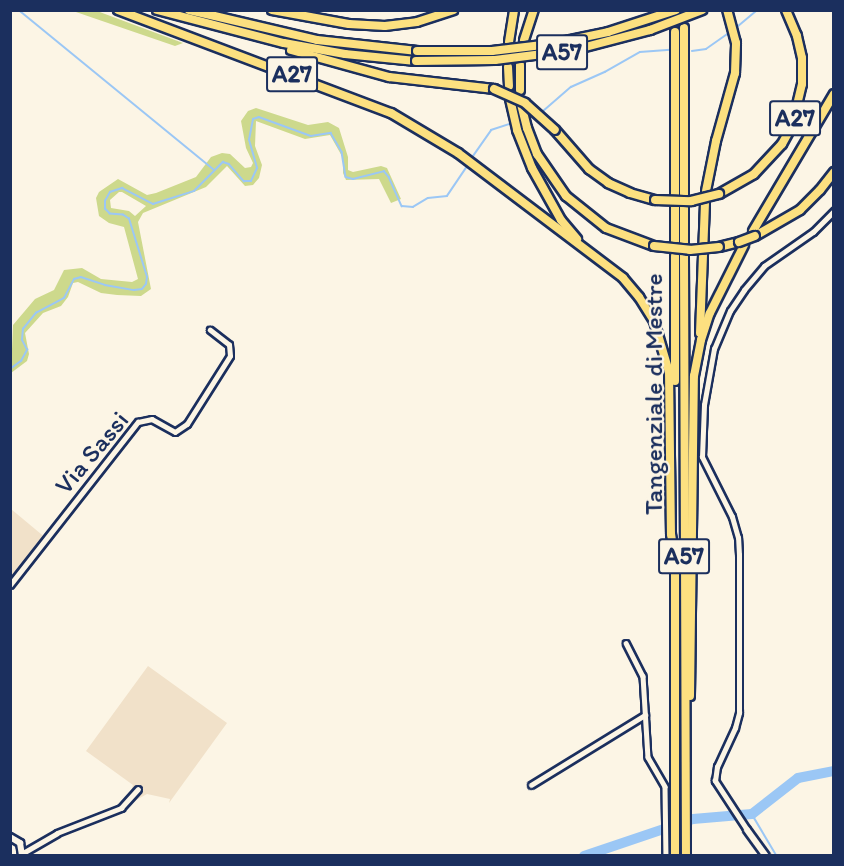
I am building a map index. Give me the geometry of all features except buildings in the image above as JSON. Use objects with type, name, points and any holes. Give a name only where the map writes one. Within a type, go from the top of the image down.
[{"type":"highway","name":"A27","points":[[118,10],[358,99],[420,129],[458,153],[599,260]]},
{"type":"highway","name":"A57","points":[[157,10],[254,37],[330,52],[416,61],[495,60],[574,50],[650,30],[702,10]]},
{"type":"highway","name":"A57","points":[[189,10],[317,40],[417,51],[492,51],[551,44],[608,32],[676,10]]},
{"type":"highway","name":"A27","points":[[272,10],[349,24],[385,26],[417,22],[453,10]]},
{"type":"highway","name":"A57","points":[[509,42],[514,10]]},
{"type":"highway","points":[[524,40],[534,10]]},
{"type":"highway","name":"A27","points":[[706,191],[716,141],[734,84],[736,43],[727,10]]},
{"type":"highway","name":"A27","points":[[254,37],[389,77],[494,89],[525,103],[555,130],[589,169],[608,183],[654,200],[691,201],[719,194],[754,174],[782,144],[792,126],[800,96],[802,58],[797,36],[786,10]]},
{"type":"highway","points":[[675,32],[679,196],[684,28]]},
{"type":"highway","points":[[520,65],[520,90]]},
{"type":"highway","name":"A57","points":[[508,67],[509,86]]},
{"type":"highway","points":[[754,233],[834,94]]},
{"type":"highway","name":"A57","points":[[510,99],[517,130],[532,168],[561,220],[599,260],[623,278],[644,303],[658,331],[669,372],[671,534],[675,559]]},
{"type":"highway","points":[[522,109],[542,164],[574,204],[606,228],[654,246],[690,250],[741,243],[754,233],[800,210],[834,172]]},
{"type":"highway","points":[[684,762],[689,753],[693,407],[699,348],[705,202]]},
{"type":"highway","name":"Tangenziale di Mestre","points":[[679,207],[679,244]]},
{"type":"highway","points":[[699,348],[714,303],[741,243]]},
{"type":"highway","name":"Tangenziale di Mestre","points":[[675,855],[671,845],[671,811],[679,256],[686,855]]},
{"type":"street","points":[[765,855],[718,788],[715,773],[739,713],[738,546],[732,517],[702,457],[704,405],[709,369],[726,318],[750,280],[764,267],[813,232],[834,211]]},
{"type":"street","name":"Via Sassi","points":[[10,585],[138,422],[152,419],[175,432],[187,424],[230,356],[229,345],[210,330]]},
{"type":"street","points":[[626,644],[643,676],[648,757],[664,787],[671,811]]},
{"type":"street","points":[[531,785],[645,715]]},
{"type":"street","points":[[10,837],[20,843],[23,854],[57,833],[121,808],[138,789]]},
{"type":"street","points":[[666,855],[671,845]]},
{"type":"shaded area","points":[[11,509],[47,539],[11,583]]},
{"type":"shaded area","points":[[148,666],[227,723],[169,803],[170,799],[147,794],[127,805],[133,785],[86,751]]},
{"type":"green space","points":[[73,11],[97,11],[183,43],[175,46]]},
{"type":"green space","points":[[256,108],[308,125],[328,122],[339,128],[348,157],[348,170],[353,172],[381,166],[387,168],[401,199],[391,203],[379,179],[346,180],[343,173],[343,158],[330,135],[305,139],[256,121],[255,146],[262,165],[259,178],[253,185],[245,186],[227,166],[206,187],[143,213],[138,222],[151,289],[141,296],[117,295],[101,293],[78,282],[73,283],[68,297],[61,306],[43,313],[25,333],[29,354],[27,361],[11,373],[13,325],[35,299],[54,290],[64,270],[82,268],[101,279],[132,282],[138,279],[124,227],[109,223],[99,216],[96,198],[99,192],[118,179],[147,195],[156,193],[196,177],[211,157],[222,153],[230,154],[245,168],[251,167],[253,163],[246,148],[241,121],[248,111]],"holes":[[[122,192],[146,206],[135,216],[129,211],[111,208],[110,200]]]},
{"type":"waterway","points":[[19,10],[213,169]]},
{"type":"waterway","points":[[737,27],[757,10]]},
{"type":"waterway","points":[[692,51],[706,49],[730,32]]},
{"type":"waterway","points":[[542,112],[571,87],[605,72],[640,52],[670,50]]},
{"type":"waterway","points":[[10,369],[21,361],[27,350],[22,340],[23,329],[36,313],[64,298],[74,279],[81,277],[105,285],[134,290],[142,289],[146,284],[147,277],[129,219],[123,215],[110,214],[105,209],[105,201],[110,192],[122,188],[153,204],[194,191],[223,162],[229,164],[244,181],[251,181],[257,168],[249,140],[253,119],[259,117],[311,136],[331,133],[342,152],[346,177],[353,179],[384,171],[402,206],[413,207],[428,198],[447,196],[467,166]]},
{"type":"waterway","points":[[471,159],[491,130],[513,123]]},
{"type":"waterway","points":[[584,856],[693,819],[752,814],[798,778],[834,771]]},
{"type":"waterway","points":[[752,814],[777,856]]}]
